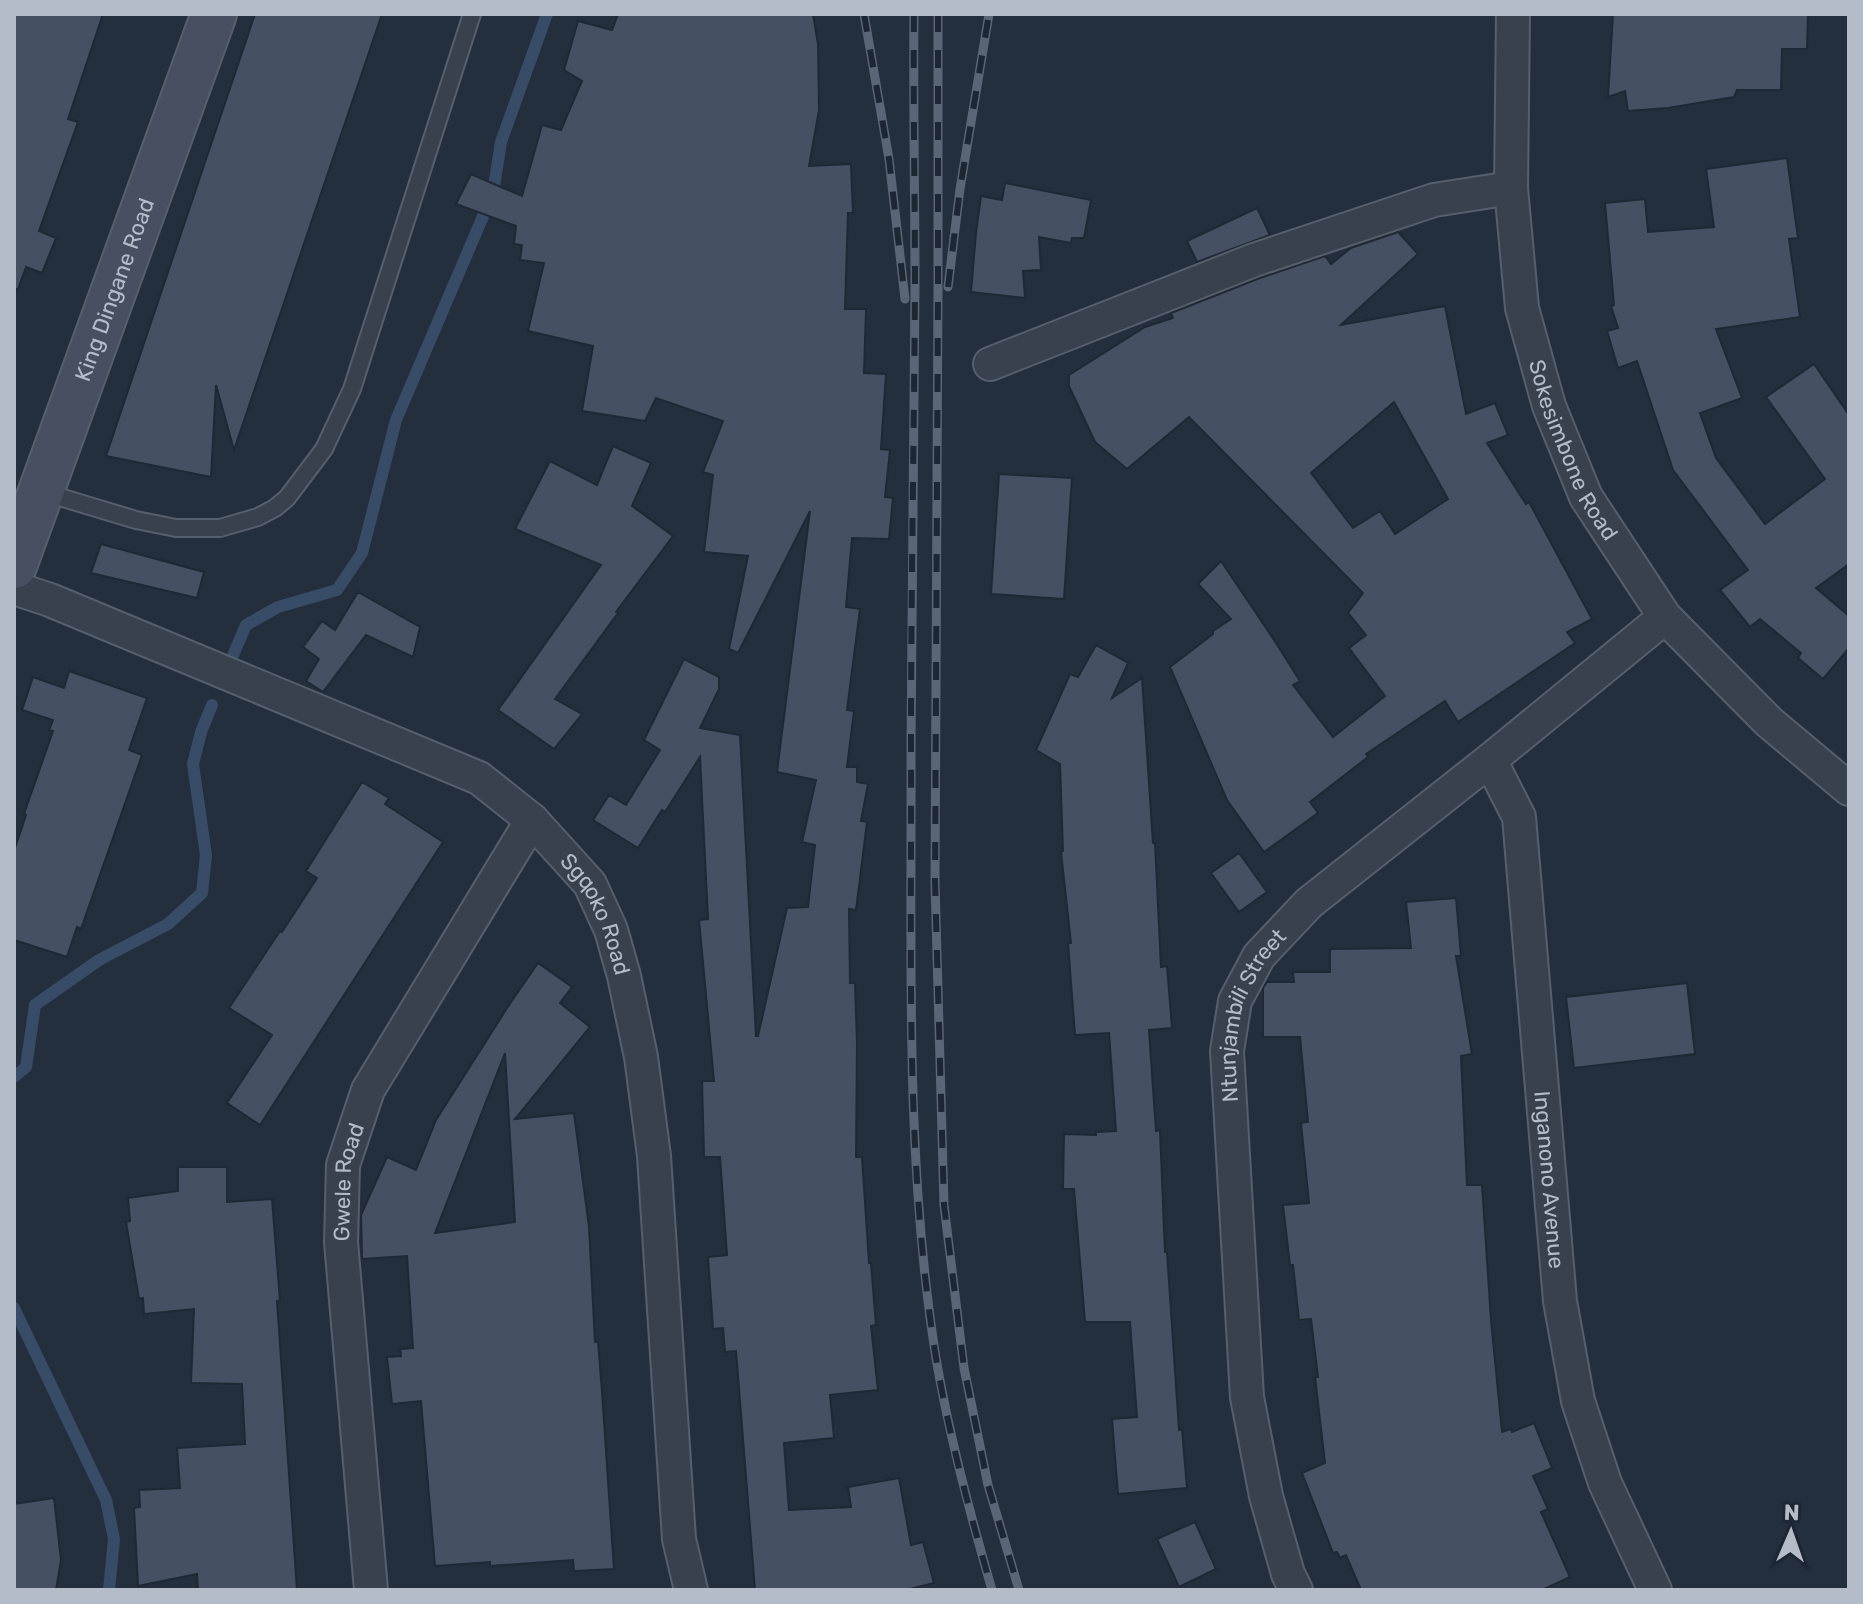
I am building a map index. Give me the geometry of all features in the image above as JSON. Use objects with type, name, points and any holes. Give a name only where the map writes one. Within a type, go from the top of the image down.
[{"type":"street","name":"King Dingane Road","points":[[14,566],[214,14]]},
{"type":"street","name":"Sokesimbone Road","points":[[1513,14],[1511,188],[1522,308],[1549,406],[1586,497],[1665,617],[1769,722],[1849,789]]},
{"type":"street","points":[[990,364],[1254,260],[1434,200],[1511,188]]},
{"type":"street","name":"Sgqoko Road","points":[[14,588],[65,606],[479,778],[532,820],[590,884],[611,930],[641,1057],[654,1156],[679,1539],[691,1590]]},
{"type":"street","name":"Ntunjambili Street","points":[[1296,1590],[1288,1574],[1266,1496],[1247,1397],[1227,1051],[1235,1001],[1259,956],[1309,903],[1665,617]]},
{"type":"street","name":"Inganono Avenue","points":[[1490,760],[1519,817],[1560,1301],[1578,1401],[1605,1483],[1655,1590]]},
{"type":"street","name":"Gwele Road","points":[[371,1590],[341,1242],[343,1165],[368,1090],[532,820]]},
{"type":"lane","points":[[41,491],[136,520],[176,528],[220,528],[258,517],[287,498],[324,449],[352,389],[472,14]]},
{"type":"building","points":[[14,14],[103,14],[68,119],[78,122],[39,231],[56,238],[42,273],[26,267],[18,289],[14,289]]},
{"type":"building","points":[[255,14],[382,14],[234,450],[216,385],[211,477],[106,456]]},
{"type":"building","points":[[618,14],[813,14],[818,44],[819,110],[809,166],[851,164],[853,213],[848,213],[845,309],[866,309],[864,373],[886,374],[881,449],[890,450],[885,497],[893,498],[889,539],[852,538],[846,607],[860,609],[847,710],[854,711],[847,767],[857,767],[857,782],[868,784],[861,821],[867,822],[856,910],[849,909],[850,983],[855,983],[856,1157],[862,1157],[876,1325],[871,1326],[878,1390],[830,1395],[834,1438],[784,1443],[789,1510],[851,1507],[848,1487],[899,1478],[911,1545],[923,1542],[934,1583],[906,1590],[755,1590],[736,1351],[725,1352],[723,1328],[713,1329],[708,1257],[727,1255],[720,1157],[704,1157],[702,1081],[714,1081],[699,920],[708,919],[700,757],[638,848],[593,820],[609,795],[626,805],[660,750],[644,740],[684,659],[719,677],[719,689],[700,728],[740,735],[758,1036],[787,908],[808,907],[815,845],[802,842],[816,780],[777,772],[810,511],[738,653],[729,649],[748,556],[704,552],[713,475],[703,472],[723,421],[656,398],[645,421],[582,411],[593,346],[528,331],[544,263],[520,260],[522,245],[514,244],[516,226],[456,204],[471,174],[522,196],[542,125],[561,130],[582,81],[564,70],[578,21],[612,30]]},
{"type":"building","points":[[1613,14],[1808,14],[1807,49],[1782,49],[1781,90],[1737,90],[1734,97],[1628,111],[1625,91],[1608,97]]},
{"type":"building","points":[[1787,158],[1798,238],[1789,239],[1800,317],[1716,329],[1742,398],[1700,413],[1716,458],[1765,524],[1825,479],[1766,397],[1814,364],[1849,415],[1849,564],[1816,588],[1849,616],[1849,648],[1823,679],[1798,658],[1801,653],[1760,619],[1750,627],[1720,590],[1748,570],[1673,470],[1637,361],[1618,368],[1607,331],[1618,328],[1611,306],[1614,305],[1605,203],[1645,199],[1648,232],[1714,227],[1706,169]]},
{"type":"building","points":[[1005,183],[1091,200],[1084,238],[1072,238],[1071,243],[1039,237],[1041,270],[1023,271],[1025,298],[971,292],[981,196],[1002,200]]},
{"type":"building","points":[[1257,208],[1270,235],[1197,262],[1187,241]]},
{"type":"building","points":[[1398,232],[1418,254],[1341,325],[1445,306],[1466,414],[1495,403],[1508,435],[1487,443],[1526,504],[1529,502],[1592,619],[1567,632],[1575,643],[1458,722],[1445,701],[1366,754],[1368,757],[1310,802],[1318,813],[1264,852],[1227,800],[1170,667],[1231,619],[1198,584],[1221,561],[1300,681],[1293,685],[1333,737],[1385,696],[1349,648],[1366,635],[1348,613],[1363,593],[1189,417],[1127,469],[1095,442],[1069,386],[1069,375],[1145,327],[1173,318],[1171,313],[1325,256],[1331,264],[1351,248]],"holes":[[[1394,402],[1448,499],[1395,534],[1380,511],[1353,528],[1311,473]]]},
{"type":"building","points":[[613,446],[651,463],[632,506],[673,536],[555,699],[582,714],[554,749],[498,710],[601,565],[515,529],[550,461],[597,485]]},
{"type":"building","points":[[999,474],[1072,478],[1064,599],[991,594]]},
{"type":"building","points":[[101,544],[204,572],[197,598],[91,573]]},
{"type":"building","points":[[358,592],[420,627],[413,657],[366,635],[323,692],[306,681],[319,659],[303,647],[322,621],[335,630]]},
{"type":"building","points":[[1096,645],[1128,663],[1112,698],[1142,678],[1161,967],[1167,966],[1172,1028],[1149,1030],[1156,1131],[1160,1130],[1165,1252],[1179,1430],[1182,1429],[1187,1488],[1118,1494],[1112,1419],[1137,1417],[1130,1322],[1085,1322],[1074,1189],[1063,1189],[1064,1134],[1096,1135],[1096,1132],[1116,1131],[1109,1033],[1075,1035],[1068,943],[1071,943],[1061,852],[1060,764],[1036,750],[1070,674],[1078,677]]},
{"type":"building","points":[[69,671],[147,698],[129,750],[142,755],[81,929],[77,927],[67,957],[14,940],[14,851],[53,731],[49,730],[53,720],[22,710],[33,677],[64,688]]},
{"type":"building","points":[[362,782],[389,798],[385,804],[443,842],[260,1125],[227,1103],[272,1035],[229,1008],[317,878],[306,871]]},
{"type":"building","points":[[1239,853],[1267,892],[1239,912],[1211,873]]},
{"type":"building","points":[[1456,898],[1461,956],[1456,956],[1472,1054],[1461,1056],[1467,1185],[1482,1185],[1502,1432],[1511,1429],[1512,1432],[1534,1423],[1552,1468],[1533,1476],[1548,1509],[1541,1512],[1570,1577],[1542,1590],[1361,1590],[1346,1555],[1340,1558],[1337,1552],[1333,1553],[1302,1473],[1325,1463],[1311,1319],[1299,1320],[1283,1205],[1309,1203],[1301,1123],[1308,1122],[1300,1037],[1263,1037],[1263,988],[1267,982],[1294,982],[1293,972],[1330,972],[1330,949],[1411,948],[1406,902]]},
{"type":"building","points":[[538,963],[572,987],[560,1003],[590,1027],[515,1119],[574,1113],[589,1227],[595,1342],[598,1341],[614,1569],[574,1571],[573,1560],[435,1566],[421,1401],[392,1404],[387,1357],[401,1356],[400,1349],[413,1348],[407,1256],[362,1259],[361,1215],[387,1157],[416,1170],[436,1120]],"holes":[[[505,1053],[515,1222],[435,1233]]]},
{"type":"building","points":[[1687,983],[1695,1054],[1574,1068],[1566,997]]},
{"type":"building","points":[[178,1167],[227,1167],[227,1202],[272,1199],[297,1590],[198,1590],[197,1574],[138,1586],[134,1508],[140,1507],[139,1490],[180,1488],[177,1448],[245,1444],[242,1384],[191,1383],[194,1309],[144,1314],[143,1298],[139,1299],[126,1222],[130,1221],[128,1198],[178,1191]]},
{"type":"building","points":[[54,1498],[61,1560],[56,1590],[14,1590],[14,1504]]},
{"type":"building","points":[[1195,1522],[1216,1569],[1179,1587],[1157,1539]]},
{"type":"waterway","points":[[231,660],[246,625],[278,607],[337,590],[362,553],[396,420],[493,193],[501,142],[547,14]]},
{"type":"waterway","points":[[14,1077],[26,1067],[35,1005],[99,960],[168,924],[202,893],[206,855],[193,764],[212,705]]},
{"type":"waterway","points":[[14,1308],[106,1500],[114,1539],[109,1590]]},
{"type":"railway","points":[[864,14],[889,159],[905,299]]},
{"type":"railway","points":[[914,14],[911,631],[914,1130],[926,1283],[936,1358],[961,1475],[992,1590]]},
{"type":"railway","points":[[938,14],[935,882],[944,1205],[964,1368],[988,1485],[1019,1590]]},
{"type":"railway","points":[[948,287],[960,189],[989,14]]}]
